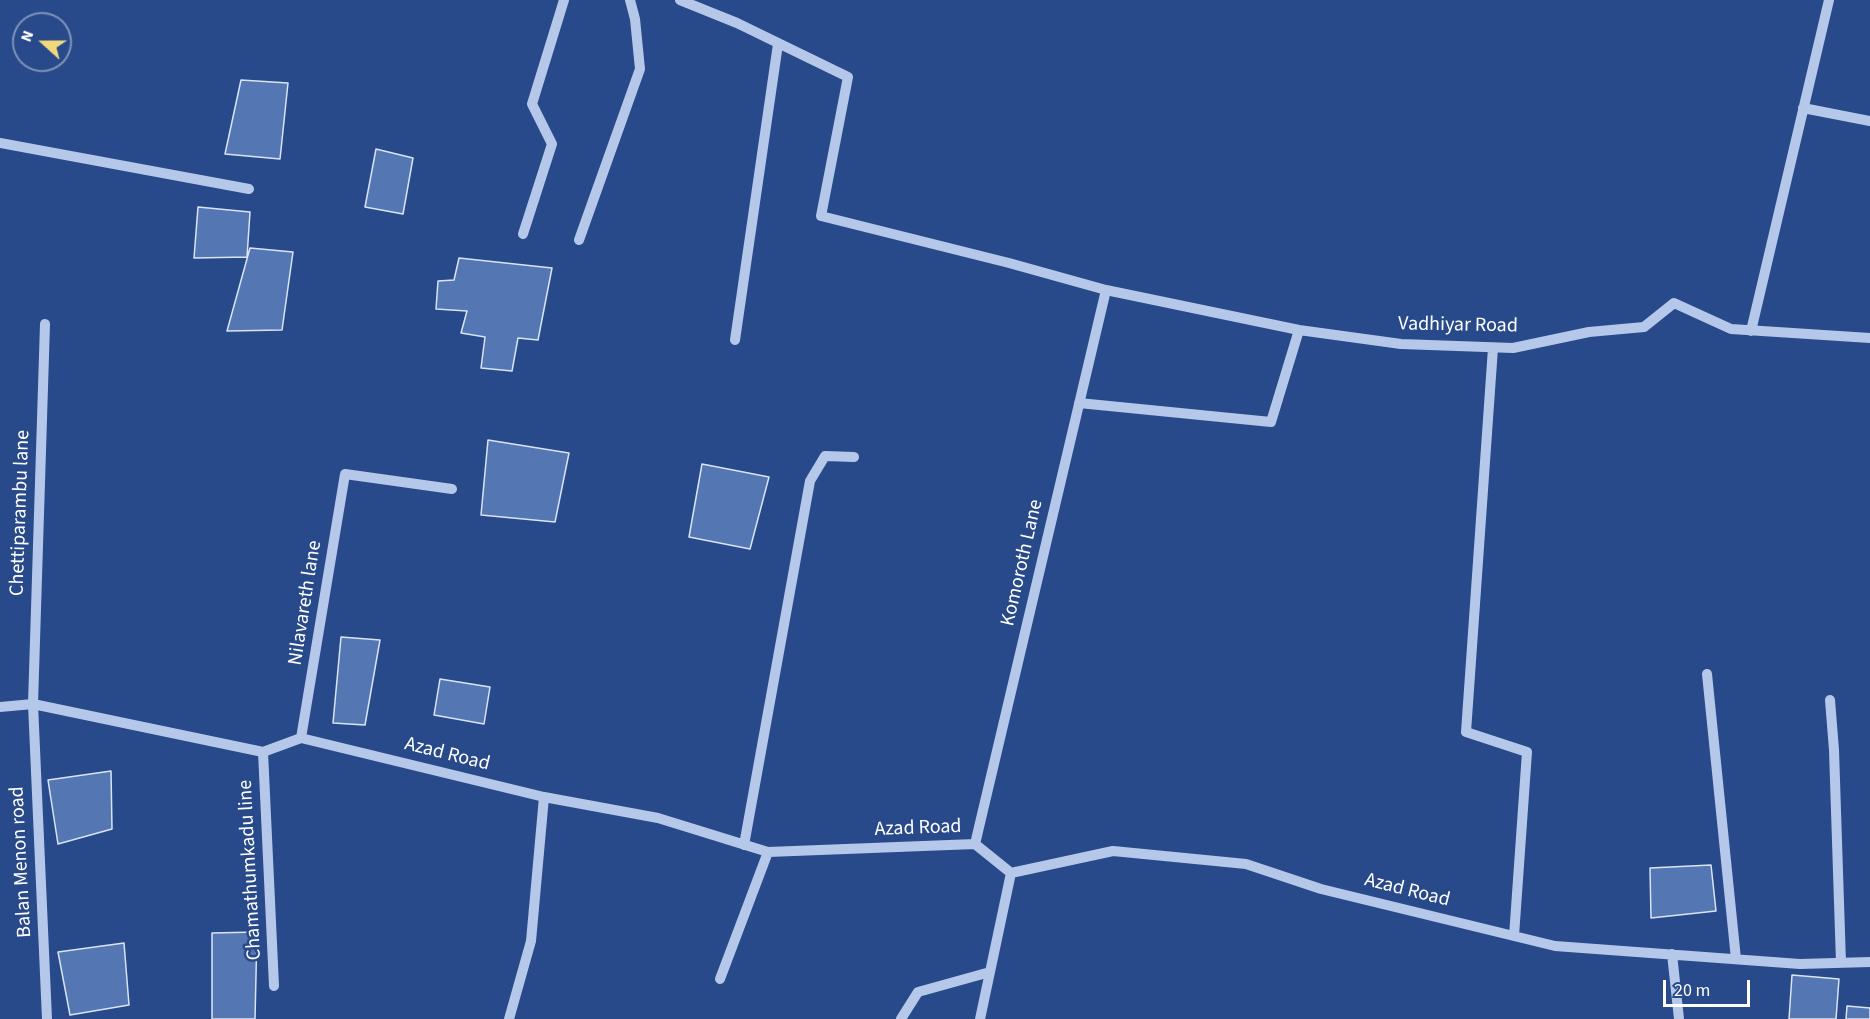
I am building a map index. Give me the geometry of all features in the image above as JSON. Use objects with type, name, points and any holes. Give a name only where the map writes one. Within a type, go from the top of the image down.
[{"type":"street","points":[[523,234],[552,144],[532,104],[564,0]]},
{"type":"street","points":[[579,240],[640,69],[635,19],[630,0]]},
{"type":"street","points":[[680,0],[737,23],[778,44],[735,340]]},
{"type":"street","points":[[1751,331],[1829,0]]},
{"type":"street","name":"Vadhiyar Road","points":[[778,44],[848,77],[821,216],[1106,290],[1299,330],[1401,344],[1513,348],[1589,332],[1644,327],[1674,303],[1731,329],[1870,338]]},
{"type":"street","points":[[1803,108],[1870,121]]},
{"type":"street","points":[[0,143],[249,189]]},
{"type":"street","name":"Komoroth Lane","points":[[975,844],[1106,290]]},
{"type":"street","name":"Chettiparambu lane","points":[[33,704],[45,324]]},
{"type":"street","points":[[1079,403],[1271,422],[1299,330]]},
{"type":"street","points":[[1493,348],[1466,732],[1527,752],[1514,936]]},
{"type":"street","points":[[744,845],[810,481],[825,456],[854,457]]},
{"type":"street","name":"Nilavareth lane","points":[[301,738],[345,474],[452,489]]},
{"type":"street","points":[[1707,674],[1736,959]]},
{"type":"street","points":[[1830,700],[1834,750],[1841,963]]},
{"type":"street","points":[[0,707],[33,704],[263,752],[301,738]]},
{"type":"street","name":"Balan Menon road","points":[[33,704],[47,1019]]},
{"type":"street","name":"Azad Road","points":[[301,738],[544,797],[658,818],[768,852],[975,844],[1011,873],[1113,851],[1246,864],[1322,889],[1555,946],[1800,964],[1870,962]]},
{"type":"street","name":"Chamathumkadu line","points":[[263,752],[274,986]]},
{"type":"street","points":[[510,1019],[531,941],[544,797]]},
{"type":"street","points":[[720,979],[768,852]]},
{"type":"street","points":[[980,1019],[1011,873]]},
{"type":"street","points":[[1672,954],[1679,1019]]},
{"type":"street","points":[[901,1019],[918,992],[990,972]]},
{"type":"building","points":[[241,80],[288,83],[280,159],[225,154]]},
{"type":"building","points":[[376,149],[413,158],[403,214],[365,207]]},
{"type":"building","points":[[198,207],[250,212],[247,257],[194,258]]},
{"type":"building","points":[[250,248],[293,252],[282,330],[227,331]]},
{"type":"building","points":[[459,258],[552,268],[538,340],[518,338],[512,371],[481,368],[485,337],[461,333],[467,311],[436,309],[438,281],[454,280]]},
{"type":"building","points":[[488,440],[569,453],[555,522],[481,515]]},
{"type":"building","points":[[702,464],[769,477],[750,549],[689,537]]},
{"type":"building","points":[[341,637],[380,640],[365,725],[333,723]]},
{"type":"building","points":[[440,679],[490,687],[484,724],[434,715]]},
{"type":"building","points":[[111,771],[112,829],[58,844],[48,780]]},
{"type":"building","points":[[1711,865],[1716,911],[1651,918],[1650,868]]},
{"type":"building","points":[[257,932],[255,1019],[212,1019],[212,933]]},
{"type":"building","points":[[124,943],[129,1005],[70,1015],[58,952]]},
{"type":"building","points":[[1792,975],[1839,979],[1836,1019],[1789,1019]]},
{"type":"building","points":[[1847,1006],[1870,1008],[1870,1019],[1846,1019]]}]
